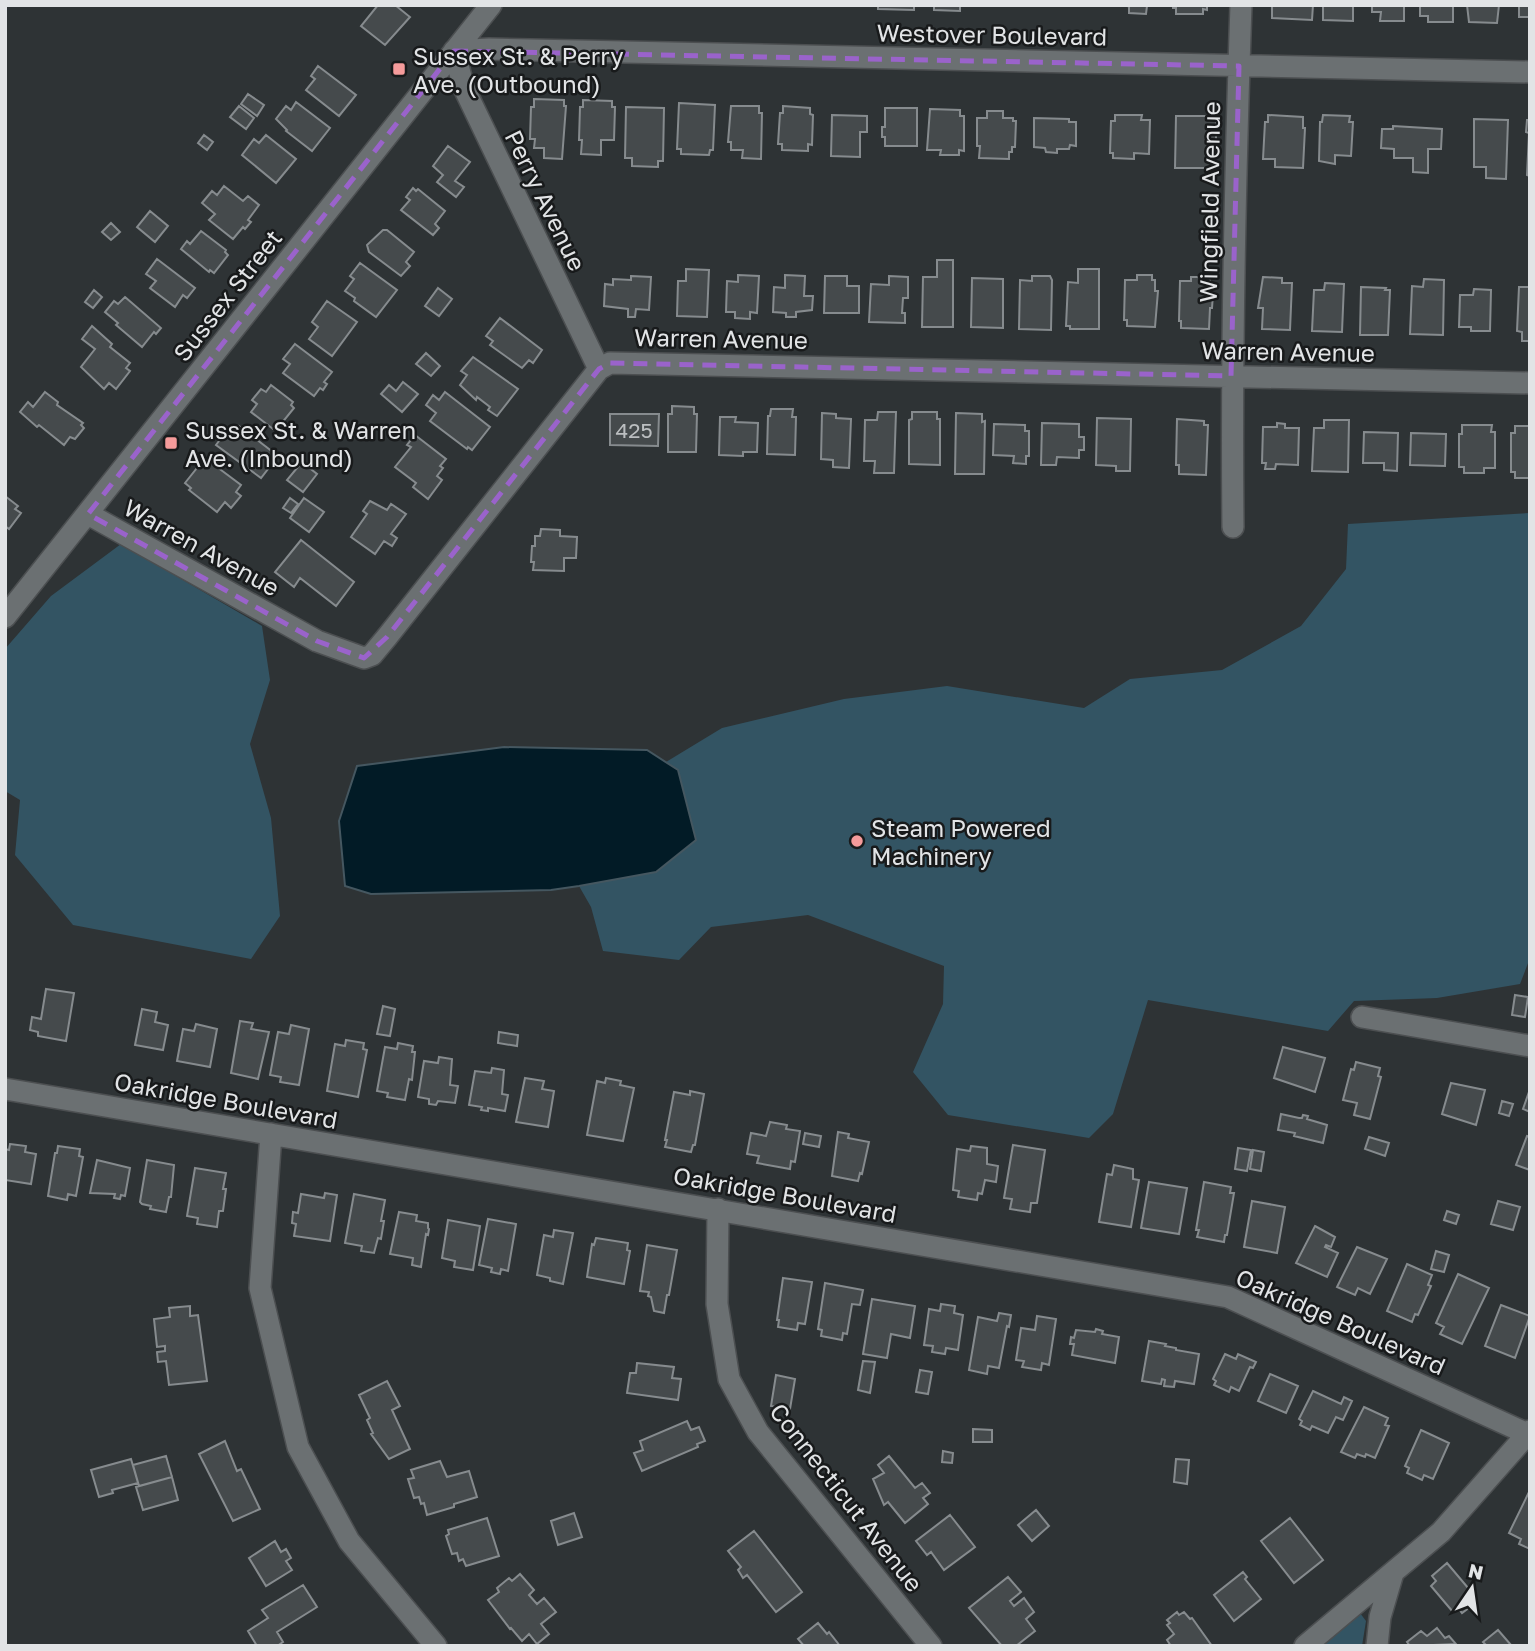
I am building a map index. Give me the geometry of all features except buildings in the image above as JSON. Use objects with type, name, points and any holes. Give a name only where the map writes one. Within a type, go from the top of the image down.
[{"type":"street","name":"Sussex Street","points":[[5,617],[491,5]]},
{"type":"street","name":"Wingfield Avenue","points":[[1233,527],[1231,376],[1241,5]]},
{"type":"street","name":"Westover Boulevard","points":[[454,51],[489,49],[1530,72]]},
{"type":"street","name":"Perry Avenue","points":[[454,51],[464,88],[599,369]]},
{"type":"street","name":"Warren Avenue","points":[[88,514],[317,641],[364,659],[387,637],[599,369],[610,363],[627,361],[1530,383]]},
{"type":"street","points":[[1362,1017],[1530,1046]]},
{"type":"street","name":"Oakridge Boulevard","points":[[5,1089],[1228,1297],[1529,1433]]},
{"type":"street","points":[[271,1134],[260,1288],[298,1447],[349,1541],[436,1646]]},
{"type":"street","name":"Connecticut Avenue","points":[[718,1209],[716,1304],[729,1379],[758,1432],[932,1646]]},
{"type":"street","points":[[1305,1646],[1441,1532],[1529,1433]]},
{"type":"street","points":[[1377,1646],[1380,1617],[1393,1572]]},
{"type":"highlighted area","points":[[454,51],[1239,66],[1231,376],[610,363],[599,369],[387,637],[364,658],[317,641],[88,514]]},
{"type":"shaded area","points":[[1530,513],[1530,958],[1520,984],[1437,998],[1354,1001],[1328,1031],[1148,1000],[1113,1114],[1089,1138],[948,1115],[913,1072],[943,1004],[944,966],[808,915],[711,927],[679,960],[603,951],[591,907],[579,886],[656,872],[678,770],[666,762],[722,728],[844,699],[947,686],[1084,708],[1130,679],[1222,670],[1301,626],[1346,569],[1348,524]]},
{"type":"shaded area","points":[[121,544],[262,626],[270,680],[250,744],[271,818],[280,916],[251,959],[73,925],[15,855],[20,800],[5,791],[5,649],[51,596]]},
{"type":"shaded area","points":[[504,747],[647,750],[678,770],[696,840],[656,872],[551,890],[371,894],[345,886],[339,821],[357,766]]},
{"type":"shaded area","points":[[1360,1613],[1366,1621],[1362,1646],[1316,1646]]},
{"type":"place","name":"Sussex St. & Perry Ave. (Outbound)","points":[[399,69]]},
{"type":"place","name":"Sussex St. & Warren Ave. (Inbound)","points":[[171,443]]},
{"type":"place","name":"Steam Powered Machinery","points":[[857,841]]}]
